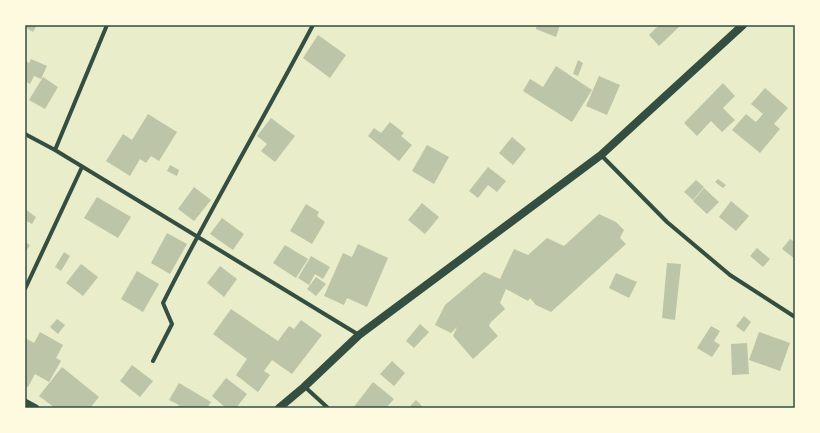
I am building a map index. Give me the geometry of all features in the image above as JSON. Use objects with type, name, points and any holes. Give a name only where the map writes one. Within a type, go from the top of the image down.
[{"type":"main road","points":[[279,408],[304,387],[359,335],[601,155],[743,25]]},
{"type":"street","points":[[55,150],[107,25]]},
{"type":"street","points":[[153,361],[172,324],[163,303],[197,236],[273,101],[313,25]]},
{"type":"street","points":[[25,134],[55,150],[82,168],[359,335]]},
{"type":"street","points":[[601,155],[667,222],[730,275],[795,317]]},
{"type":"street","points":[[25,289],[82,168]]},
{"type":"street","points":[[304,387],[328,408]]},
{"type":"street","points":[[25,402],[36,408]]},
{"type":"building","points":[[25,25],[37,25],[33,32],[25,27]]},
{"type":"building","points":[[537,25],[560,25],[556,37],[536,29]]},
{"type":"building","points":[[659,25],[681,25],[659,46],[649,35]]},
{"type":"building","points":[[318,35],[346,55],[330,78],[303,58]]},
{"type":"building","points":[[31,59],[47,66],[41,79],[34,76],[30,84],[25,81],[25,61],[29,63]]},
{"type":"building","points":[[578,60],[583,63],[578,76],[573,74]]},
{"type":"building","points":[[556,66],[592,90],[572,122],[523,91],[530,79],[543,87]]},
{"type":"building","points":[[599,76],[620,85],[607,115],[586,106]]},
{"type":"building","points":[[43,77],[58,87],[45,109],[29,100]]},
{"type":"building","points":[[723,83],[735,96],[723,108],[735,120],[722,132],[711,121],[697,136],[684,123]]},
{"type":"building","points":[[765,88],[788,108],[774,124],[780,129],[760,153],[732,130],[746,114],[756,122],[763,114],[751,104]]},
{"type":"building","points":[[148,114],[177,132],[159,161],[151,156],[146,163],[140,159],[130,176],[106,161],[123,134],[132,140]]},
{"type":"building","points":[[271,118],[295,136],[275,162],[261,151],[267,144],[257,136]]},
{"type":"building","points":[[390,122],[404,133],[401,136],[412,145],[399,161],[368,136],[374,128],[381,133]]},
{"type":"building","points":[[512,137],[526,149],[513,165],[499,153]]},
{"type":"building","points":[[427,145],[449,157],[434,184],[412,171]]},
{"type":"building","points":[[170,165],[179,170],[177,176],[167,171]]},
{"type":"building","points":[[488,167],[506,181],[497,192],[488,185],[478,198],[469,191]]},
{"type":"building","points":[[718,179],[726,185],[723,188],[715,182]]},
{"type":"building","points":[[696,180],[704,187],[693,200],[684,192]]},
{"type":"building","points":[[194,187],[211,200],[194,221],[178,209]]},
{"type":"building","points":[[704,188],[719,202],[707,214],[693,201]]},
{"type":"building","points":[[97,197],[131,217],[118,238],[84,218]]},
{"type":"building","points":[[731,201],[749,216],[736,231],[719,217]]},
{"type":"building","points":[[422,203],[439,217],[425,234],[408,220]]},
{"type":"building","points":[[306,204],[319,212],[317,216],[325,222],[312,244],[290,231]]},
{"type":"building","points":[[25,209],[36,217],[32,224],[25,220]]},
{"type":"building","points":[[599,214],[616,222],[624,230],[620,238],[626,244],[551,312],[536,305],[530,298],[528,301],[506,289],[500,303],[505,309],[491,322],[489,326],[498,336],[473,359],[453,336],[457,327],[451,333],[435,325],[445,305],[484,272],[500,279],[514,249],[528,255],[547,238],[564,246]]},
{"type":"building","points":[[222,218],[244,234],[233,250],[210,234]]},
{"type":"building","points":[[167,233],[187,244],[170,274],[151,263]]},
{"type":"building","points":[[790,239],[795,242],[795,259],[782,249]]},
{"type":"building","points":[[25,242],[30,245],[25,253]]},
{"type":"building","points":[[358,244],[388,258],[367,307],[347,298],[344,305],[324,296],[343,253],[352,257]]},
{"type":"building","points":[[285,245],[308,259],[296,278],[273,263]]},
{"type":"building","points":[[757,248],[770,259],[763,267],[750,256]]},
{"type":"building","points":[[64,252],[70,256],[61,271],[55,267]]},
{"type":"building","points":[[311,256],[330,267],[323,279],[315,274],[309,285],[298,278]]},
{"type":"building","points":[[667,263],[681,264],[675,320],[662,318]]},
{"type":"building","points":[[81,264],[98,277],[83,296],[66,283]]},
{"type":"building","points":[[220,266],[237,279],[224,297],[207,283]]},
{"type":"building","points":[[137,271],[159,284],[143,312],[121,299]]},
{"type":"building","points":[[616,273],[637,282],[629,298],[609,288]]},
{"type":"building","points":[[316,277],[326,284],[316,296],[307,289]]},
{"type":"building","points":[[231,309],[278,341],[289,326],[294,329],[301,320],[322,335],[292,374],[272,360],[264,371],[270,375],[258,392],[236,375],[247,359],[213,334]]},
{"type":"building","points":[[744,316],[751,322],[744,332],[736,326]]},
{"type":"building","points":[[57,319],[65,325],[58,334],[50,327]]},
{"type":"building","points":[[420,324],[429,332],[414,348],[406,341]]},
{"type":"building","points":[[711,326],[720,331],[714,341],[720,345],[712,357],[697,348]]},
{"type":"building","points":[[40,332],[63,345],[56,358],[61,361],[49,382],[35,374],[28,387],[25,386],[25,338],[34,343]]},
{"type":"building","points":[[759,332],[790,343],[780,371],[749,360]]},
{"type":"building","points":[[747,343],[749,374],[732,375],[731,344]]},
{"type":"building","points":[[392,361],[405,373],[394,386],[380,374]]},
{"type":"building","points":[[132,365],[153,381],[140,397],[120,381]]},
{"type":"building","points":[[62,367],[99,397],[90,408],[55,408],[39,396]]},
{"type":"building","points":[[226,378],[247,394],[236,408],[226,408],[212,396]]},
{"type":"building","points":[[373,382],[394,399],[386,408],[353,408]]},
{"type":"building","points":[[179,383],[211,402],[207,408],[177,408],[179,405],[169,400]]},
{"type":"building","points":[[416,400],[424,408],[412,408],[410,406]]}]
